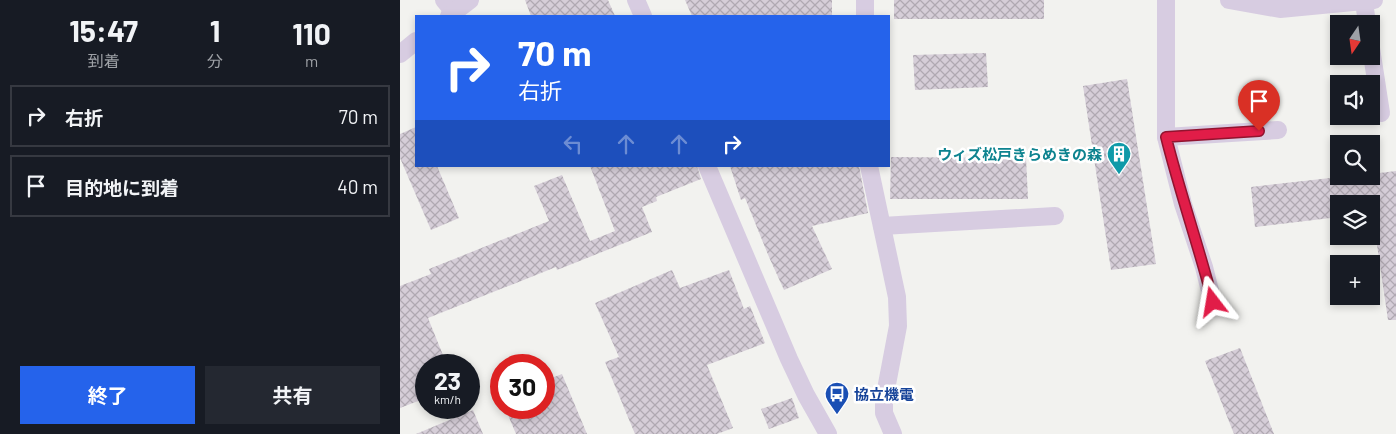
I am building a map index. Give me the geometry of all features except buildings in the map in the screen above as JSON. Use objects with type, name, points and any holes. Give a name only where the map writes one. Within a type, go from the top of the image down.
[{"type":"street","points":[[449,10],[470,0]]},
{"type":"street","points":[[636,0],[643,15]]},
{"type":"street","points":[[865,15],[866,0]]},
{"type":"street","points":[[1166,0],[1166,137],[1181,196],[1213,302]]},
{"type":"street","points":[[1229,0],[1280,8],[1369,0],[1368,15]]},
{"type":"street","points":[[400,54],[415,42]]},
{"type":"street","points":[[1374,65],[1381,113]]},
{"type":"street","points":[[1166,137],[1278,130]]},
{"type":"street","points":[[707,167],[789,359],[806,395],[828,434]]},
{"type":"street","points":[[869,167],[896,297],[898,326],[884,400],[884,413],[893,434]]},
{"type":"street","points":[[882,226],[1055,216]]},
{"type":"place","name":"ウィズ松戸きらめきの森","points":[[1119,175]]},
{"type":"place","name":"協立機電","points":[[837,415]]},
{"type":"route","points":[[1213,302],[1204,267],[1183,204],[1166,137],[1259,131]]}]
